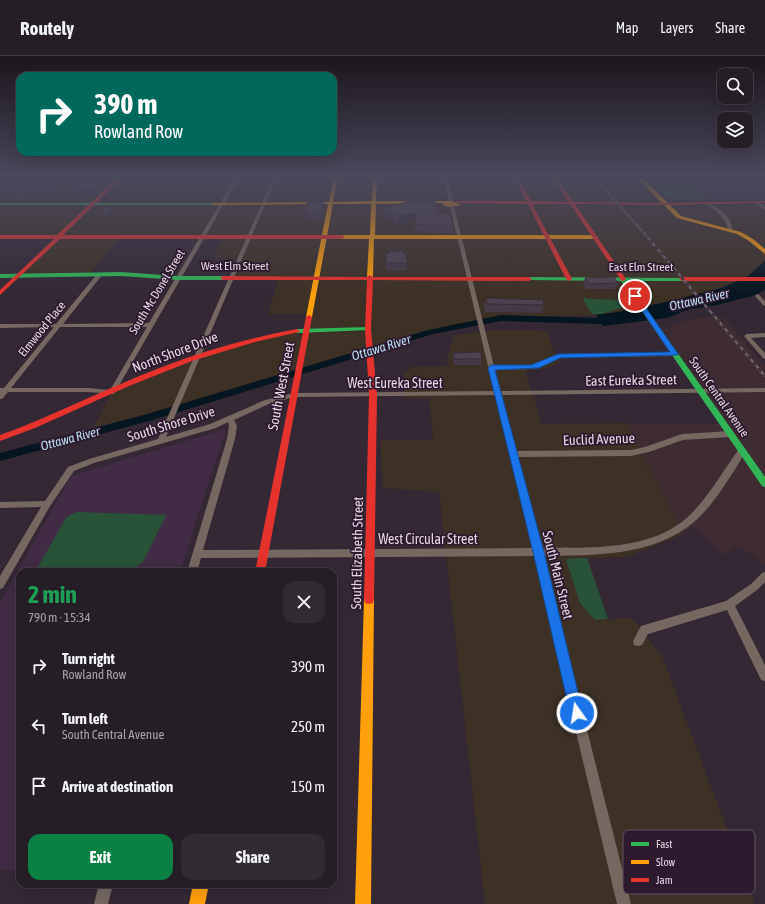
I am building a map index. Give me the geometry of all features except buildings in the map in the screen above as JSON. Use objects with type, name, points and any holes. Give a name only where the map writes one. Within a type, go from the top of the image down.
[{"type":"street","points":[[0,293],[81,217]]},
{"type":"street","name":"South Mc Donel Street","points":[[112,392],[179,275],[215,217]]},
{"type":"street","points":[[161,441],[197,355],[259,217]]},
{"type":"street","name":"South West Street","points":[[261,568],[327,217]]},
{"type":"street","name":"South Elizabeth Street","points":[[363,904],[373,395],[368,329],[370,279],[372,275],[374,217]]},
{"type":"street","name":"South Main Street","points":[[455,217],[497,394],[539,552],[624,904]]},
{"type":"street","points":[[537,217],[569,279]]},
{"type":"street","name":"South Central Avenue","points":[[581,217],[765,484]]},
{"type":"street","points":[[680,217],[730,230],[746,237],[765,252]]},
{"type":"street","points":[[723,217],[730,224],[730,230]]},
{"type":"street","points":[[0,237],[595,237]]},
{"type":"street","name":"West Elm Street","points":[[0,276],[100,274],[179,275],[232,278],[470,279]]},
{"type":"street","name":"Elmwood Place","points":[[0,397],[3,390],[100,274]]},
{"type":"street","name":"East Elm Street","points":[[470,279],[765,279]]},
{"type":"street","points":[[758,296],[765,304]]},
{"type":"street","points":[[0,326],[151,325]]},
{"type":"street","name":"North Shore Drive","points":[[0,438],[24,430],[197,355],[248,341],[306,330],[368,329]]},
{"type":"street","points":[[764,354],[747,336],[765,335]]},
{"type":"street","points":[[609,346],[614,355]]},
{"type":"street","points":[[491,368],[531,367],[558,356],[674,354]]},
{"type":"street","points":[[3,390],[81,390],[112,392]]},
{"type":"street","name":"East Eureka Street","points":[[497,394],[765,390]]},
{"type":"street","name":"West Eureka Street","points":[[294,395],[497,394]]},
{"type":"street","name":"South Shore Drive","points":[[47,504],[65,476],[72,469],[87,463],[213,426],[261,404],[294,395]]},
{"type":"street","points":[[193,568],[231,439],[233,426],[230,419]]},
{"type":"street","name":"Euclid Avenue","points":[[514,454],[631,453],[646,450],[682,438],[730,434]]},
{"type":"street","name":"West Circular Street","points":[[198,554],[539,552],[585,551],[629,546],[657,539],[677,530],[701,508],[742,451]]},
{"type":"street","points":[[0,505],[47,504]]},
{"type":"street","points":[[0,585],[47,504]]},
{"type":"street","points":[[638,641],[645,630],[729,605],[754,588],[765,576]]},
{"type":"street","points":[[729,605],[765,676]]},
{"type":"street","points":[[101,904],[105,888]]},
{"type":"street","points":[[197,904],[200,888]]},
{"type":"shaded area","points":[[0,217],[765,217],[765,261],[748,276],[736,283],[695,295],[637,309],[603,315],[501,318],[431,332],[91,433],[112,392],[197,355],[306,330],[309,314],[268,314],[279,278],[232,278],[240,259],[213,258],[224,238],[120,237],[90,274],[19,275],[59,237],[0,237]]},
{"type":"shaded area","points":[[724,317],[765,366],[765,564],[738,546],[723,555],[693,527],[683,534],[627,424],[727,424],[663,329],[695,318]]},
{"type":"shaded area","points":[[496,330],[546,331],[559,363],[546,368],[525,371],[542,424],[627,423],[683,534],[627,557],[566,559],[580,603],[595,620],[632,618],[662,656],[727,830],[623,830],[623,894],[751,894],[755,904],[485,904],[439,492],[383,488],[380,440],[433,440],[429,398],[404,399],[404,373],[411,367],[449,366],[447,359],[454,335]]},
{"type":"shaded area","points":[[226,429],[181,568],[20,568],[71,476]]},
{"type":"shaded area","points":[[16,574],[16,870],[0,870],[0,603]]},
{"type":"green space","points":[[585,297],[587,299],[627,300],[629,298],[627,297],[629,297],[636,304],[601,314],[592,314],[583,300]]},
{"type":"green space","points":[[76,512],[166,515],[143,562],[135,568],[37,568],[66,518]]},
{"type":"green space","points":[[587,558],[608,619],[595,620],[580,603],[566,559]]},
{"type":"water","points":[[765,261],[765,290],[752,296],[717,305],[690,309],[667,318],[603,326],[596,315],[637,309],[722,288],[748,276]]},
{"type":"waterway","name":"Ottawa River","points":[[0,457],[149,417],[431,332],[501,318],[602,321],[614,318]]},
{"type":"railway","points":[[629,217],[651,241]]},
{"type":"railway","points":[[650,240],[765,376]]},
{"type":"traffic: fast","points":[[0,276],[121,274],[178,278],[223,278]]},
{"type":"traffic: fast","points":[[529,279],[682,279]]},
{"type":"traffic: fast","points":[[623,279],[765,484]]},
{"type":"traffic: fast","points":[[297,331],[368,329]]},
{"type":"traffic: slow","points":[[309,317],[328,217]]},
{"type":"traffic: slow","points":[[370,277],[373,217]]},
{"type":"traffic: slow","points":[[679,217],[739,233],[751,240],[765,252]]},
{"type":"traffic: slow","points":[[342,237],[595,237]]},
{"type":"traffic: slow","points":[[363,904],[369,599]]},
{"type":"traffic: slow","points":[[197,904],[200,888]]},
{"type":"traffic: jam","points":[[0,293],[80,217]]},
{"type":"traffic: jam","points":[[537,217],[569,279]]},
{"type":"traffic: jam","points":[[581,217],[623,279]]},
{"type":"traffic: jam","points":[[0,237],[342,237]]},
{"type":"traffic: jam","points":[[369,599],[373,395],[368,329],[370,277]]},
{"type":"traffic: jam","points":[[223,278],[529,279]]},
{"type":"traffic: jam","points":[[682,279],[765,279]]},
{"type":"traffic: jam","points":[[261,568],[309,317]]},
{"type":"traffic: jam","points":[[0,438],[48,420],[126,384],[168,367],[253,340],[297,331]]},
{"type":"route","points":[[577,713],[539,552],[491,368],[531,367],[545,363],[558,356],[674,354],[635,296]]}]
